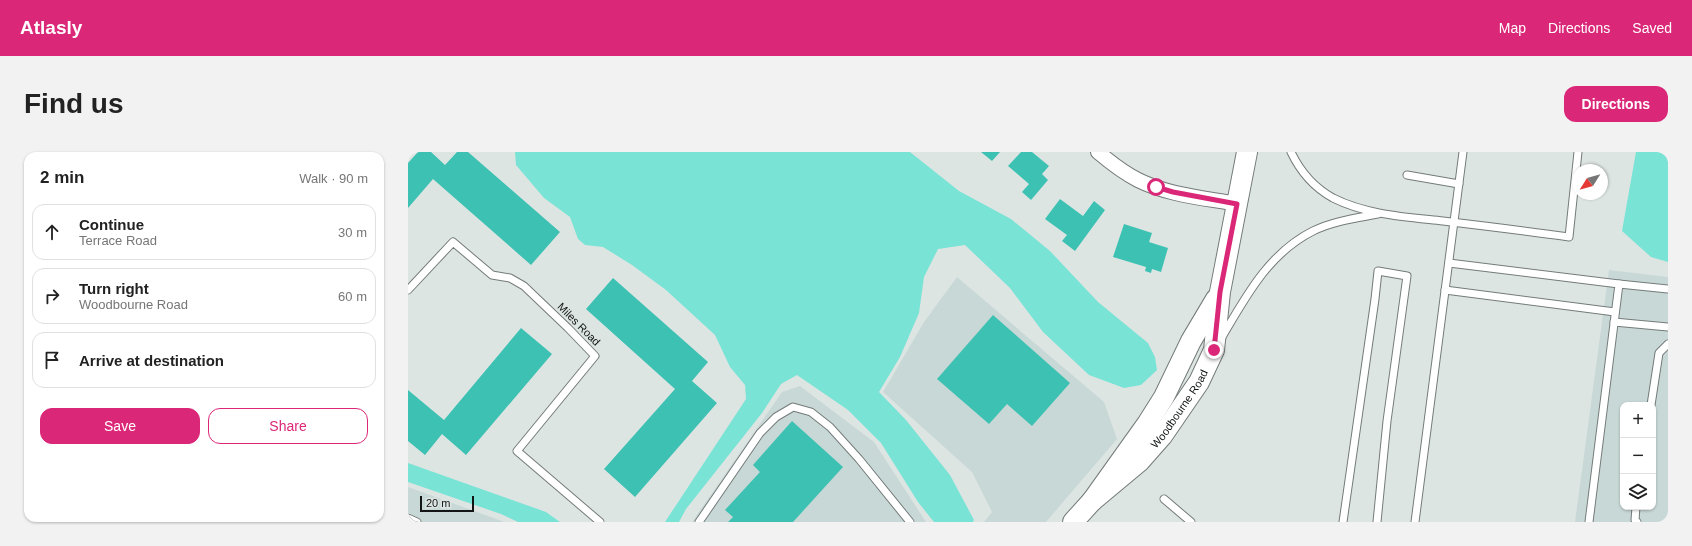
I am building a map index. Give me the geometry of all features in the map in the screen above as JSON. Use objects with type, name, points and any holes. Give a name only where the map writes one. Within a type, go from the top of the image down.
[{"type":"main road","name":"Woodbourne Road","points":[[1092,501],[1140,461],[1162,436],[1199,382],[1214,350],[1220,292],[1247,152]]},
{"type":"main road","name":"Woodbourne Road","points":[[1073,522],[1092,501],[1147,424],[1164,397],[1191,341],[1220,292]]},
{"type":"street","points":[[1098,152],[1129,175],[1156,187],[1173,192],[1237,204]]},
{"type":"lane","points":[[1291,152],[1299,167],[1309,179],[1333,198],[1349,205],[1380,214],[1569,237],[1578,152]]},
{"type":"lane","points":[[1415,522],[1463,152]]},
{"type":"lane","points":[[1407,175],[1459,184]]},
{"type":"lane","points":[[1214,350],[1253,285],[1281,253],[1296,241],[1314,230],[1352,218],[1380,214]]},
{"type":"lane","name":"Miles Road","points":[[408,290],[453,242],[492,275],[510,278],[524,286],[595,356],[517,451],[600,522]]},
{"type":"lane","points":[[1449,263],[1668,289]]},
{"type":"lane","points":[[1343,522],[1378,271],[1407,276],[1387,421],[1377,522]]},
{"type":"lane","points":[[1589,522],[1619,284]]},
{"type":"lane","points":[[1446,290],[1615,312]]},
{"type":"lane","points":[[1614,322],[1668,327]]},
{"type":"lane","points":[[1652,402],[1660,353],[1668,344]]},
{"type":"lane","points":[[699,522],[760,433],[776,417],[793,407],[811,412],[830,427],[859,459],[910,522]]},
{"type":"lane","points":[[1164,499],[1191,522]]},
{"type":"lane","points":[[1636,510],[1635,520],[1637,522]]},
{"type":"lane","points":[[408,518],[417,522]]},
{"type":"shaded area","points":[[1609,270],[1668,277],[1668,522],[1575,522]]},
{"type":"shaded area","points":[[957,277],[1104,402],[1117,439],[1046,522],[984,522],[992,512],[972,472],[883,392],[924,322]]},
{"type":"shaded area","points":[[800,386],[874,442],[926,522],[692,522],[782,392]]},
{"type":"shaded area","points":[[408,487],[499,520],[504,522],[408,522]]},
{"type":"green space","points":[[515,152],[910,152],[959,191],[1011,219],[1050,251],[1098,302],[1148,343],[1155,357],[1157,370],[1141,385],[1124,388],[1089,375],[1043,332],[1010,288],[965,245],[938,249],[924,277],[919,313],[900,357],[879,392],[906,420],[950,475],[974,520],[973,522],[934,522],[918,502],[881,443],[848,410],[797,375],[781,384],[762,413],[686,509],[679,522],[665,522],[746,399],[745,385],[730,367],[715,335],[666,290],[632,265],[603,247],[585,245],[578,239],[570,217],[544,198],[516,165]]},
{"type":"green space","points":[[1636,152],[1668,152],[1668,262],[1651,257],[1622,231]]},
{"type":"green space","points":[[408,463],[546,512],[560,522],[518,522],[501,514],[408,482]]},
{"type":"building","points":[[418,152],[431,152],[445,165],[457,152],[468,152],[560,232],[531,265],[433,179],[408,208],[408,163]]},
{"type":"building","points":[[981,152],[1000,152],[992,161]]},
{"type":"building","points":[[1021,152],[1032,152],[1049,166],[1042,174],[1048,180],[1031,200],[1022,192],[1029,184],[1008,166]]},
{"type":"building","points":[[1060,199],[1083,216],[1094,201],[1105,210],[1075,251],[1062,241],[1067,235],[1045,219]]},
{"type":"building","points":[[1124,224],[1152,233],[1149,242],[1168,248],[1161,272],[1152,269],[1151,273],[1145,271],[1146,267],[1113,257]]},
{"type":"building","points":[[613,278],[708,362],[692,381],[717,403],[635,497],[604,469],[675,389],[586,309]]},
{"type":"building","points":[[993,315],[1070,383],[1032,426],[1007,404],[989,424],[937,379]]},
{"type":"building","points":[[521,328],[552,354],[466,455],[442,434],[425,455],[408,441],[408,390],[444,420]]},
{"type":"building","points":[[792,421],[843,467],[793,522],[728,522],[733,517],[725,510],[760,472],[753,465]]},
{"type":"route","points":[[1156,187],[1173,192],[1237,204],[1220,292],[1214,350]]}]
